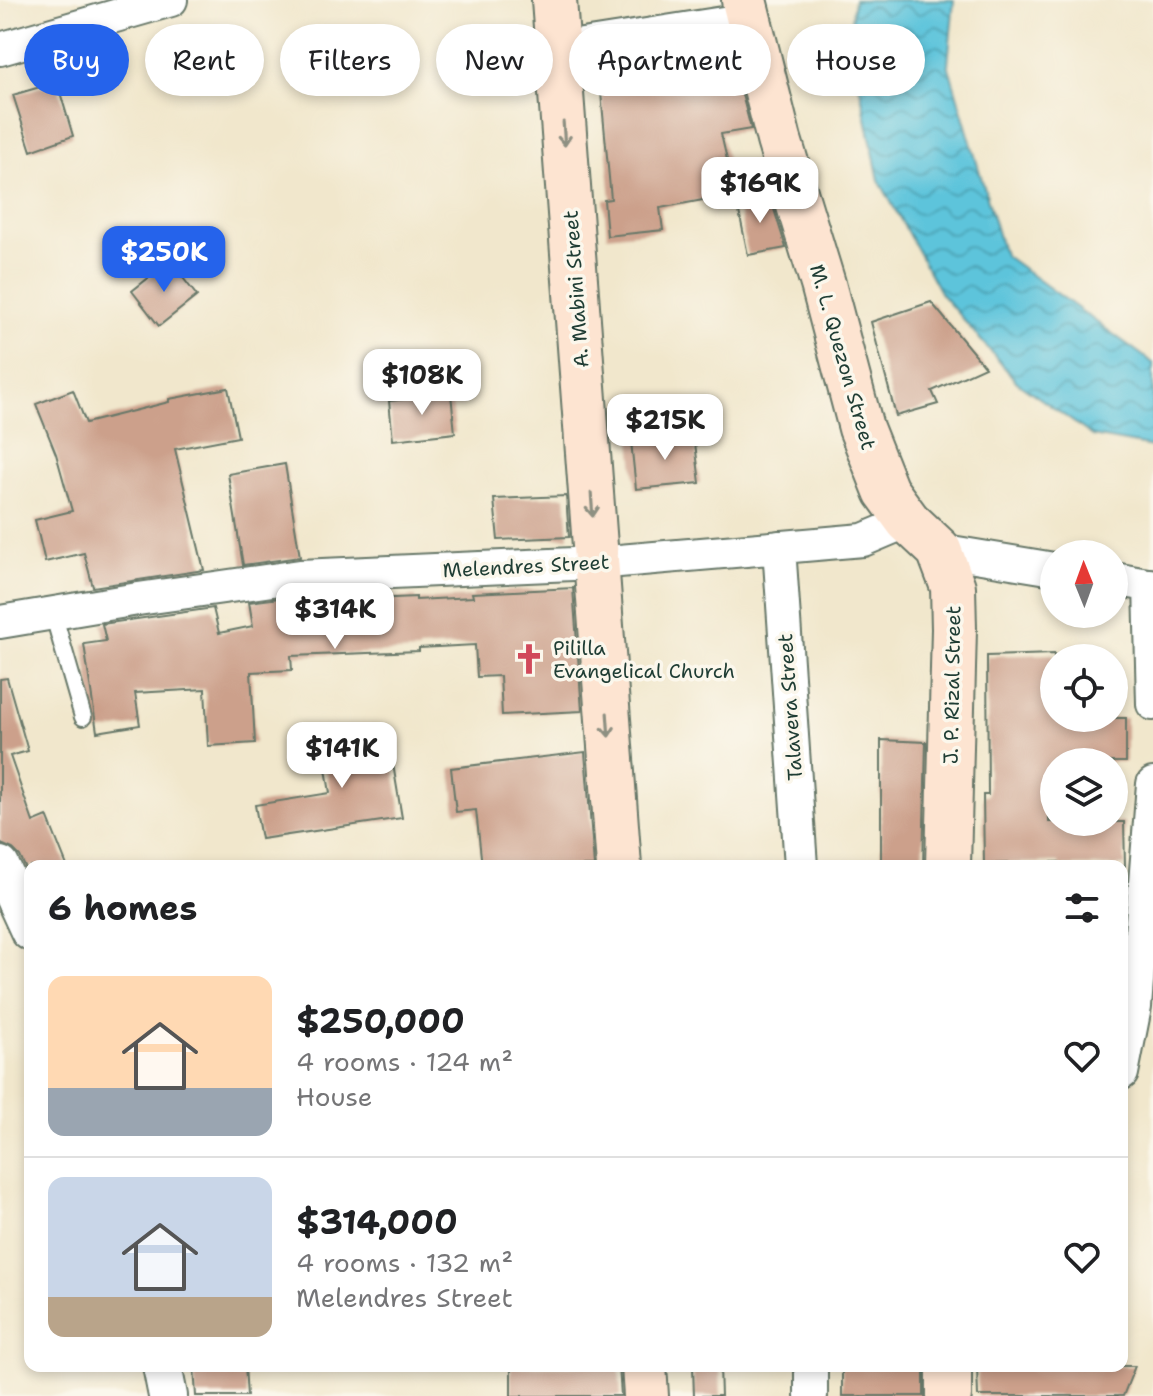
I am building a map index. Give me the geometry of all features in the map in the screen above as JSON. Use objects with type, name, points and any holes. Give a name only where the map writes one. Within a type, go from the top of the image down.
[{"type":"main road","name":"A. Mabini Street","points":[[554,0],[619,860]]},
{"type":"main road","name":"M. L. Quezon Street","points":[[746,10],[779,140],[823,284],[861,428],[886,491],[908,521]]},
{"type":"main road","name":"J. P. Rizal Street","points":[[908,521],[939,550],[953,587],[948,860]]},
{"type":"main road","points":[[644,1372],[646,1396]]},
{"type":"main road","points":[[949,1372],[949,1396]]},
{"type":"street","points":[[0,49],[171,0]]},
{"type":"street","points":[[557,49],[746,10]]},
{"type":"street","name":"Melendres Street","points":[[0,622],[300,576],[596,563],[863,540],[908,521]]},
{"type":"street","name":"Talavera Street","points":[[779,547],[801,860]]},
{"type":"street","points":[[939,550],[1040,567]]},
{"type":"street","points":[[1128,581],[1152,585],[1153,704]]},
{"type":"street","points":[[1128,1007],[1153,784]]},
{"type":"street","points":[[1,869],[24,918]]},
{"type":"street","points":[[163,1372],[168,1396]]},
{"type":"street","points":[[811,1372],[811,1396]]},
{"type":"lane","points":[[53,613],[83,717]]},
{"type":"water","points":[[854,0],[954,0],[948,64],[1004,255],[1153,363],[1153,447],[1093,436],[1017,382],[941,294],[879,180],[862,96],[925,96],[925,24],[851,24]]},
{"type":"building","points":[[24,92],[24,96],[61,96],[73,136],[31,151],[13,95]]},
{"type":"building","points":[[601,96],[742,96],[751,129],[721,134],[735,194],[660,208],[663,230],[607,236],[604,200],[611,199]]},
{"type":"building","points":[[769,193],[786,248],[748,255],[737,202]]},
{"type":"building","points":[[170,261],[197,296],[159,326],[132,291]]},
{"type":"building","points":[[931,302],[985,367],[932,391],[938,404],[896,416],[871,322]]},
{"type":"building","points":[[228,388],[238,437],[175,449],[204,570],[93,587],[84,553],[45,562],[35,520],[72,511],[56,454],[36,404],[73,390],[86,423],[169,402],[169,399]]},
{"type":"building","points":[[451,394],[455,433],[393,440],[389,401]]},
{"type":"building","points":[[694,435],[700,483],[636,489],[631,441]]},
{"type":"building","points":[[285,464],[300,557],[243,565],[228,474]]},
{"type":"building","points":[[566,496],[569,537],[498,540],[494,499]]},
{"type":"building","points":[[573,588],[582,711],[502,715],[500,676],[477,677],[475,645],[419,648],[419,651],[291,656],[292,670],[251,672],[255,743],[208,746],[205,689],[135,693],[140,725],[97,732],[84,644],[106,641],[102,624],[213,608],[219,633],[253,626],[249,602],[302,595],[307,595],[308,606],[371,603],[371,599],[473,597],[472,593]]},
{"type":"building","points":[[1040,654],[1040,732],[1126,732],[1126,748],[1040,748],[1040,836],[1124,836],[1125,860],[984,860],[983,795],[988,795],[987,656]]},
{"type":"building","points":[[7,678],[28,751],[10,756],[33,822],[47,816],[65,860],[24,860],[24,865],[13,849],[1,844],[0,679]]},
{"type":"building","points":[[387,728],[402,818],[261,839],[255,805],[330,793],[321,738]]},
{"type":"building","points":[[881,740],[926,742],[923,860],[881,860]]},
{"type":"building","points":[[585,752],[594,860],[481,860],[476,810],[456,812],[451,768]]},
{"type":"building","points":[[1128,1366],[1135,1366],[1123,1396],[978,1396],[977,1372],[1128,1372]]},
{"type":"building","points":[[194,1372],[245,1372],[247,1396],[196,1396]]},
{"type":"building","points":[[511,1372],[619,1372],[621,1396],[511,1396]]},
{"type":"building","points":[[693,1372],[720,1372],[721,1396],[694,1396]]},
{"type":"building","points":[[842,1372],[924,1372],[924,1396],[842,1396]]},
{"type":"place","name":"Pililla Evangelical Church","points":[[529,659]]}]
